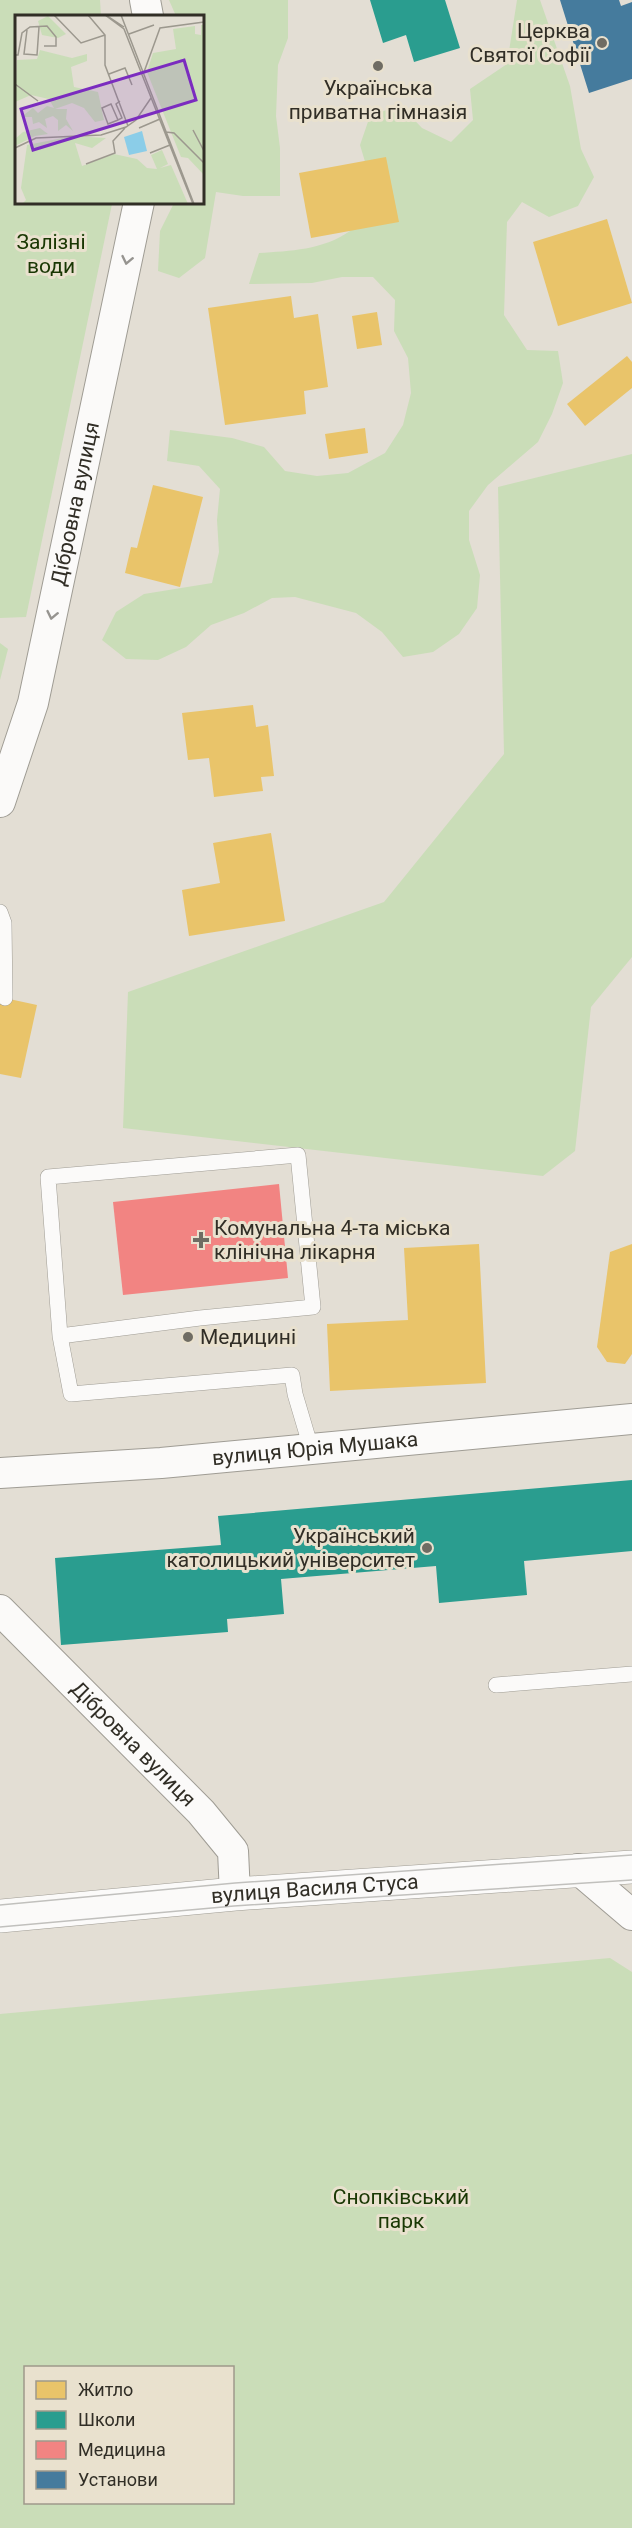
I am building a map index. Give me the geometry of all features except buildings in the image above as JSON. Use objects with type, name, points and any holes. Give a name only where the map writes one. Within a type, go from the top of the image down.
[{"type":"main road","name":"вулиця Василя Стуса","points":[[0,1916],[235,1894],[632,1866]]},
{"type":"street","points":[[145,0],[148,15]]},
{"type":"street","name":"Дібровна вулиця","points":[[0,802],[33,703],[139,204]]},
{"type":"street","name":"вулиця Юрія Мушака","points":[[1,1474],[161,1463],[632,1419]]},
{"type":"street","name":"Дібровна вулиця","points":[[0,1610],[201,1812],[232,1851],[235,1894]]},
{"type":"street","points":[[578,1869],[632,1915]]},
{"type":"lane","points":[[0,912],[4,923],[5,998]]},
{"type":"lane","points":[[60,1336],[200,1318],[313,1307],[298,1155],[48,1177],[60,1336],[71,1394],[292,1375],[297,1402],[311,1448]]},
{"type":"lane","points":[[496,1685],[632,1674]]},
{"type":"green space","name":"Залізні води","points":[[0,0],[100,0],[101,15],[15,15],[15,204],[112,204],[26,617],[0,618]]},
{"type":"green space","points":[[169,0],[288,0],[288,38],[278,65],[276,116],[280,148],[280,196],[243,196],[216,192],[205,258],[179,278],[158,271],[160,231],[174,204],[204,204],[204,15],[176,15]]},
{"type":"green space","points":[[517,0],[540,0],[570,86],[581,149],[594,177],[578,206],[549,217],[522,202],[507,222],[504,315],[527,350],[558,351],[563,383],[552,414],[538,442],[488,485],[469,511],[469,540],[480,575],[477,608],[459,634],[433,652],[403,657],[382,632],[356,613],[295,597],[272,598],[244,613],[211,625],[186,647],[158,660],[126,659],[102,640],[116,612],[144,594],[212,583],[219,552],[217,520],[220,489],[199,466],[167,461],[170,430],[232,438],[264,447],[285,471],[317,476],[348,473],[385,453],[403,425],[411,393],[408,358],[394,331],[395,300],[373,277],[342,277],[312,283],[249,284],[259,253],[306,248],[329,242],[353,229],[371,207],[369,175],[360,145],[370,116],[400,105],[422,128],[451,142],[473,120],[470,89],[507,64]]},
{"type":"green space","points":[[632,454],[632,957],[591,1007],[575,1151],[543,1176],[123,1128],[128,992],[384,902],[504,754],[498,487]]},
{"type":"green space","points":[[0,643],[8,649],[0,680]]},
{"type":"green space","name":"Снопківський парк","points":[[610,1958],[632,1972],[632,2528],[0,2528],[0,2014]]},
{"type":"tram line","points":[[0,1905],[235,1883],[632,1855]]},
{"type":"tram line","points":[[0,1927],[234,1906],[632,1880]]},
{"type":"place","name":"Церква Святої Софії","points":[[602,43]]},
{"type":"place","name":"Українська приватна гімназія","points":[[378,66]]},
{"type":"place","name":"Комунальна 4-та міська клінічна лікарня","points":[[201,1240]]},
{"type":"place","name":"Медицині","points":[[188,1337]]},
{"type":"place","name":"Український католицький університет","points":[[427,1548]]}]
